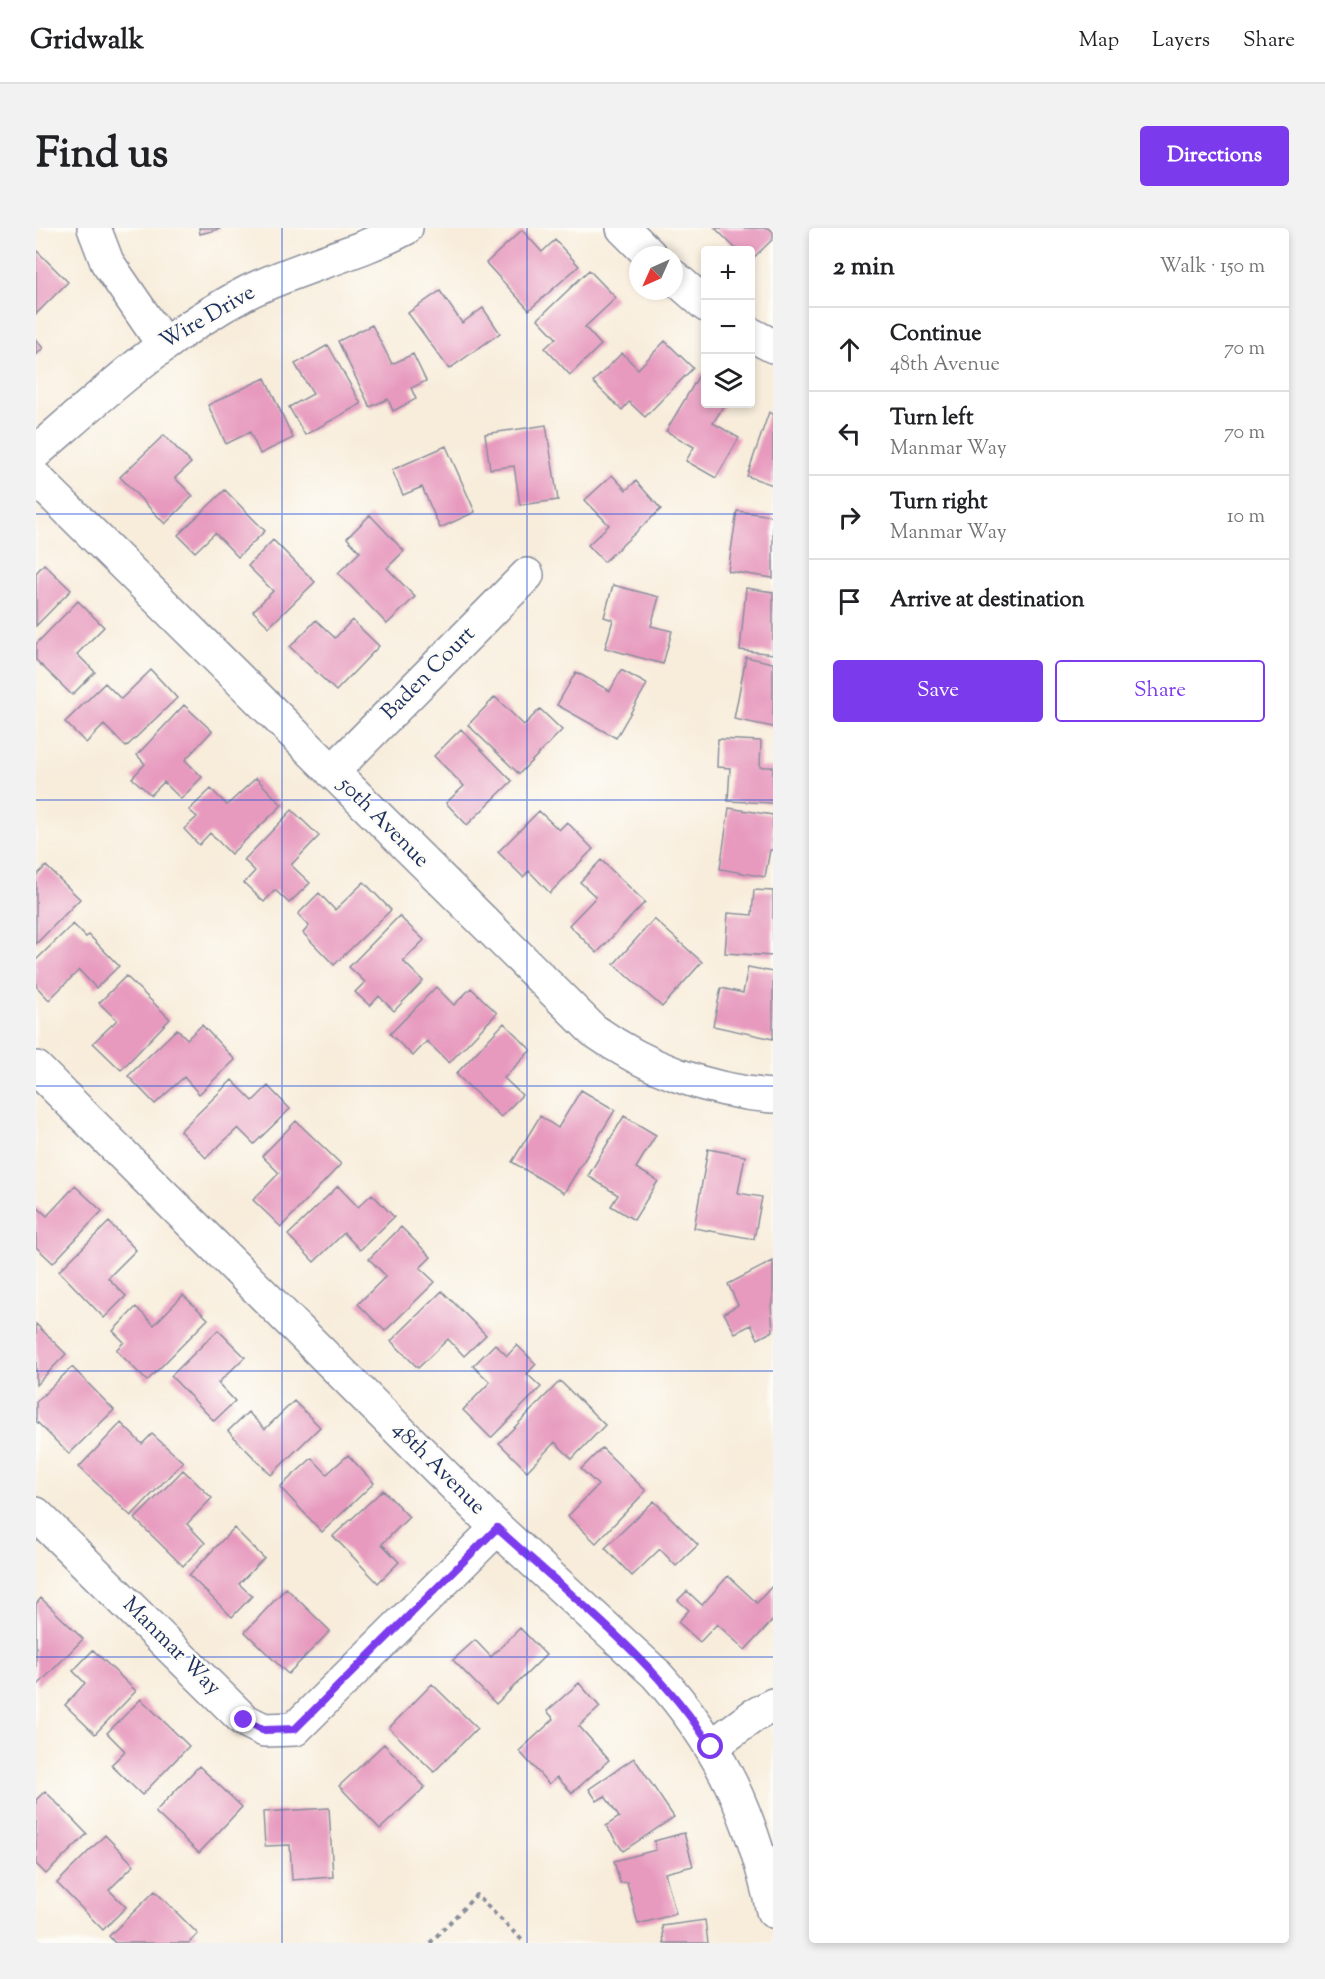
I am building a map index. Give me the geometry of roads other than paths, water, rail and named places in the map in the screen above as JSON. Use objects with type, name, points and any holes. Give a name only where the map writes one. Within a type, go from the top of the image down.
[{"type":"street","points":[[94,228],[107,262],[163,344]]},
{"type":"street","name":"Wire Drive","points":[[36,452],[163,344],[247,293],[351,254],[406,228]]},
{"type":"street","points":[[623,228],[641,246]]},
{"type":"street","points":[[683,285],[701,301]]},
{"type":"street","points":[[755,337],[773,346]]},
{"type":"street","name":"50th Avenue","points":[[36,478],[593,1030],[619,1048],[677,1077],[739,1093],[773,1096]]},
{"type":"street","name":"Baden Court","points":[[332,772],[527,575]]},
{"type":"street","name":"48th Avenue","points":[[36,1068],[497,1528],[655,1673],[694,1720],[711,1747],[749,1821],[773,1911]]},
{"type":"street","name":"Manmar Way","points":[[36,1514],[244,1720],[264,1730],[295,1729],[497,1528]]},
{"type":"street","points":[[711,1747],[753,1716],[773,1705]]}]
